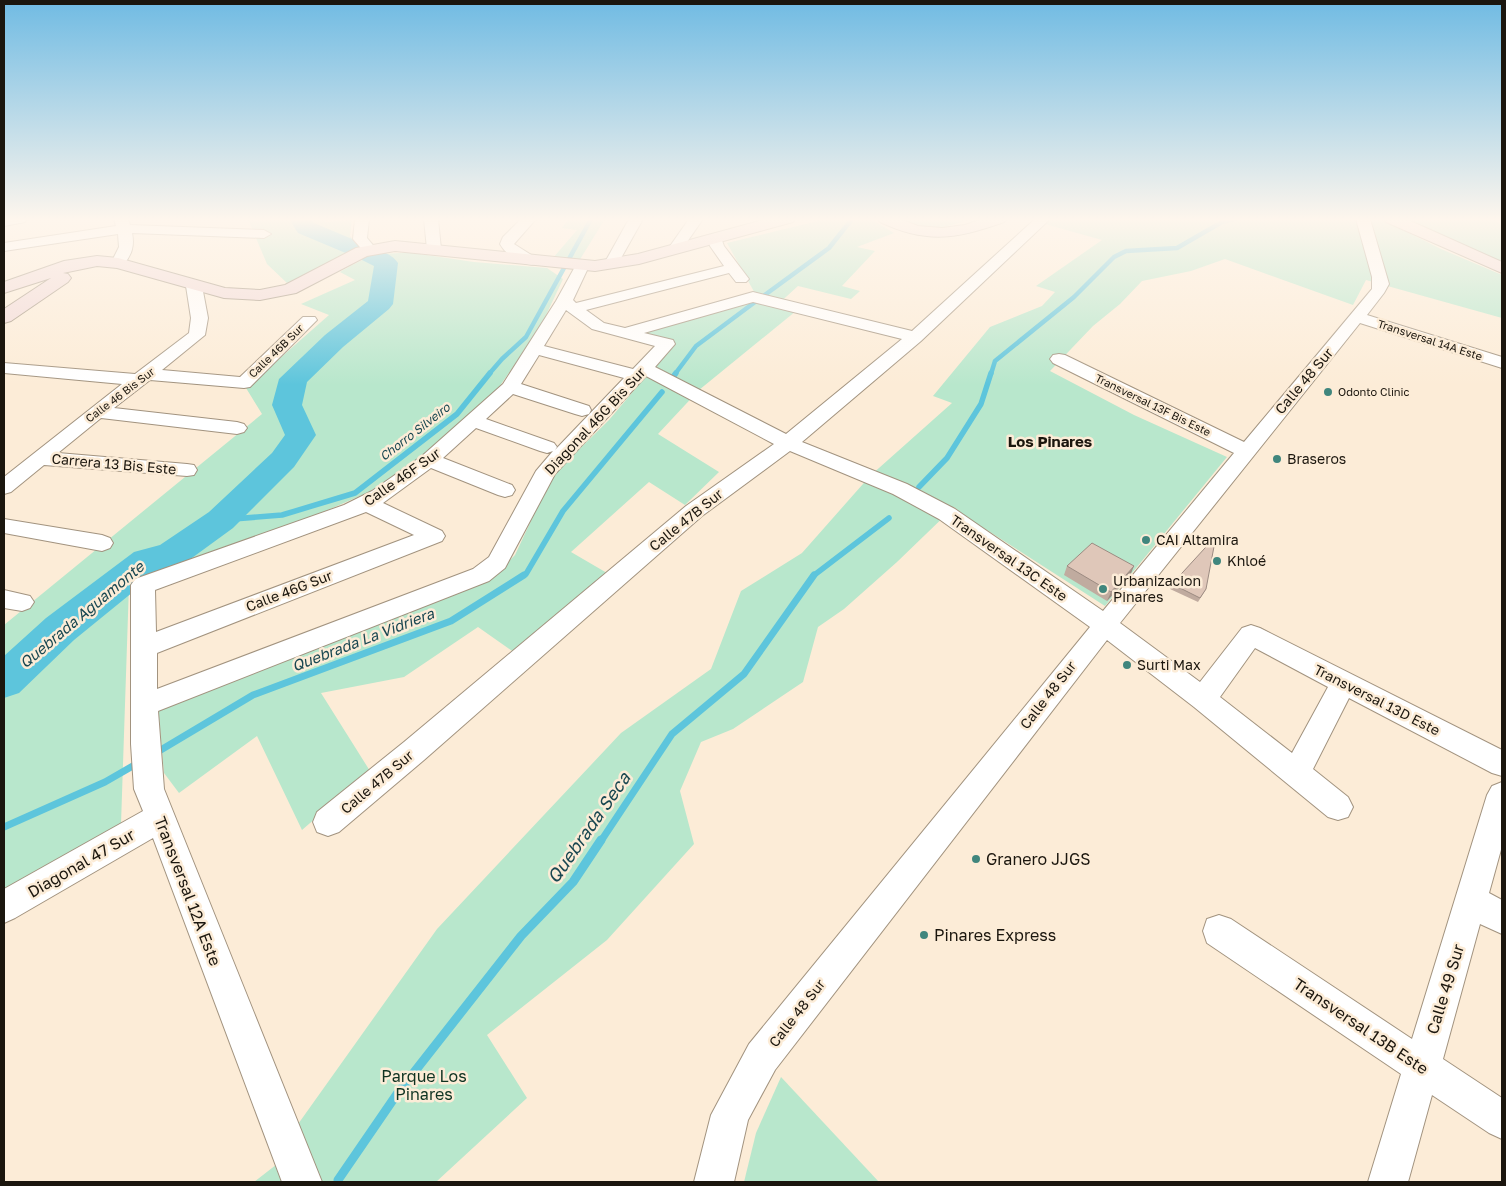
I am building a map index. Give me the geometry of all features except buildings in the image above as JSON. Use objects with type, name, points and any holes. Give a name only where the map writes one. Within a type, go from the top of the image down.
[{"type":"main road","points":[[4,288],[44,274]]},
{"type":"main road","points":[[4,317],[56,283],[65,274]]},
{"type":"main road","points":[[155,274],[233,295],[270,294],[299,285],[319,274]]},
{"type":"street","name":"Calle 46F Sur","points":[[143,585],[366,504],[430,460],[475,421],[510,387],[535,349],[569,304],[576,274]]},
{"type":"street","points":[[569,304],[704,274]]},
{"type":"street","points":[[737,274],[753,297]]},
{"type":"street","name":"Calle 47B Sur","points":[[328,822],[414,751],[694,511],[788,443],[915,337],[983,274]]},
{"type":"street","name":"Calle 48 Sur","points":[[714,1182],[730,1115],[762,1057],[1105,625],[1375,296],[1381,284],[1378,274]]},
{"type":"street","name":"Calle 46 Bis Sur","points":[[4,487],[97,412],[191,341],[200,329],[201,322],[195,301],[194,286]]},
{"type":"street","points":[[569,304],[598,326],[626,333],[753,297],[915,337]]},
{"type":"street","name":"Transversal 14A Este","points":[[1357,317],[1502,363]]},
{"type":"street","name":"Calle 46B Sur","points":[[143,377],[244,383],[309,320]]},
{"type":"street","name":"Diagonal 46G Bis Sur","points":[[144,705],[480,575],[496,562],[546,471],[667,344],[626,333]]},
{"type":"street","name":"Transversal 13C Este","points":[[535,349],[641,372],[788,443],[900,489],[928,503],[960,523],[1105,625],[1203,699],[1338,807]]},
{"type":"street","name":"Transversal 13F Bis Este","points":[[1059,359],[1246,451]]},
{"type":"street","points":[[4,368],[143,377]]},
{"type":"street","points":[[510,387],[582,410]]},
{"type":"street","points":[[97,412],[237,428]]},
{"type":"street","points":[[475,421],[547,447]]},
{"type":"street","name":"Carrera 13 Bis Este","points":[[40,458],[187,470]]},
{"type":"street","points":[[430,460],[505,490]]},
{"type":"street","name":"Calle 46G Sur","points":[[144,647],[434,536],[366,504]]},
{"type":"street","points":[[4,526],[102,543]]},
{"type":"street","name":"Transversal 12A Este","points":[[143,585],[145,744],[149,789],[302,1182]]},
{"type":"street","name":"Transversal 13D Este","points":[[1203,699],[1251,635],[1502,764]]},
{"type":"street","points":[[1296,773],[1344,683]]},
{"type":"street","name":"Calle 49 Sur","points":[[1388,1182],[1502,795]]},
{"type":"street","name":"Diagonal 47 Sur","points":[[4,907],[159,818]]},
{"type":"street","points":[[1471,900],[1502,918]]},
{"type":"street","name":"Transversal 13B Este","points":[[1219,931],[1502,1120]]},
{"type":"green space","points":[[278,274],[306,274],[303,276],[287,283]]},
{"type":"green space","points":[[344,274],[556,274],[563,279],[540,328],[497,390],[431,450],[369,492],[312,517],[129,585],[121,824],[4,895],[4,625],[262,414],[246,388],[329,315],[301,304],[355,280]]},
{"type":"green space","points":[[744,274],[853,274],[842,286],[860,291],[851,299],[798,286],[776,306],[796,311],[699,390],[658,434],[719,472],[685,505],[649,482],[571,552],[607,573],[515,653],[478,627],[404,677],[321,693],[370,771],[302,830],[257,736],[179,793],[164,773],[158,707],[491,579],[515,555],[552,476],[609,420],[674,343],[642,333],[757,297]]},
{"type":"green space","name":"Parque Los Pinares","points":[[1053,274],[1175,274],[1142,281],[1120,304],[1093,326],[1050,371],[1134,415],[1227,457],[1105,606],[954,507],[897,562],[844,609],[818,627],[803,682],[733,729],[701,742],[680,791],[694,844],[607,940],[487,1035],[527,1098],[436,1182],[254,1182],[290,1154],[286,1141],[437,929],[621,733],[711,669],[741,591],[802,553],[870,476],[952,403],[933,396],[990,327],[1042,306],[1055,292],[1036,286]]},
{"type":"green space","name":"Parque Los Pinares","points":[[1268,274],[1502,275],[1502,318],[1366,280],[1353,305]]},
{"type":"green space","points":[[781,1077],[879,1182],[744,1182],[756,1133]]},
{"type":"waterway","name":"Quebrada Aguamonte","points":[[4,681],[60,629],[147,561],[172,554],[221,520],[283,460],[301,435],[287,405],[293,379],[334,341],[380,304],[384,274]]},
{"type":"waterway","name":"Chorro Silveiro","points":[[489,374],[526,337],[561,274]]},
{"type":"waterway","points":[[762,297],[793,274]]},
{"type":"waterway","name":"Quebrada Seca","points":[[991,374],[995,361],[1074,297],[1097,274]]},
{"type":"waterway","name":"Quebrada La Vidriera","points":[[675,374],[696,346],[755,302]]},
{"type":"waterway","name":"Chorro Silveiro","points":[[221,520],[282,515],[355,493],[457,414],[490,373]]},
{"type":"waterway","name":"Quebrada La Vidriera","points":[[673,377],[676,373]]},
{"type":"waterway","name":"Quebrada Seca","points":[[919,487],[947,458],[981,404],[991,373]]},
{"type":"waterway","name":"Quebrada La Vidriera","points":[[524,575],[563,511],[662,392]]},
{"type":"waterway","name":"Quebrada Seca","points":[[814,576],[889,518]]},
{"type":"waterway","name":"Quebrada La Vidriera","points":[[154,754],[253,695],[451,621],[524,575]]},
{"type":"waterway","name":"Quebrada Seca","points":[[601,841],[672,734],[744,674],[814,576]]},
{"type":"waterway","name":"Quebrada La Vidriera","points":[[4,827],[105,782],[138,763]]},
{"type":"waterway","name":"Quebrada Seca","points":[[338,1180],[397,1094],[521,936],[573,882],[601,840]]},
{"type":"place","name":"Odonto Clinic","points":[[1328,392]]},
{"type":"place","name":"Braseros","points":[[1277,459]]},
{"type":"place","name":"CAI Altamira","points":[[1146,540]]},
{"type":"place","name":"Khloé","points":[[1217,561]]},
{"type":"place","name":"Urbanizacion Pinares","points":[[1103,589]]},
{"type":"place","name":"Surti Max","points":[[1127,665]]},
{"type":"place","name":"Granero JJGS","points":[[976,859]]},
{"type":"place","name":"Pinares Express","points":[[924,935]]},
{"type":"district","name":"Los Pinares","points":[[1050,442]]}]
